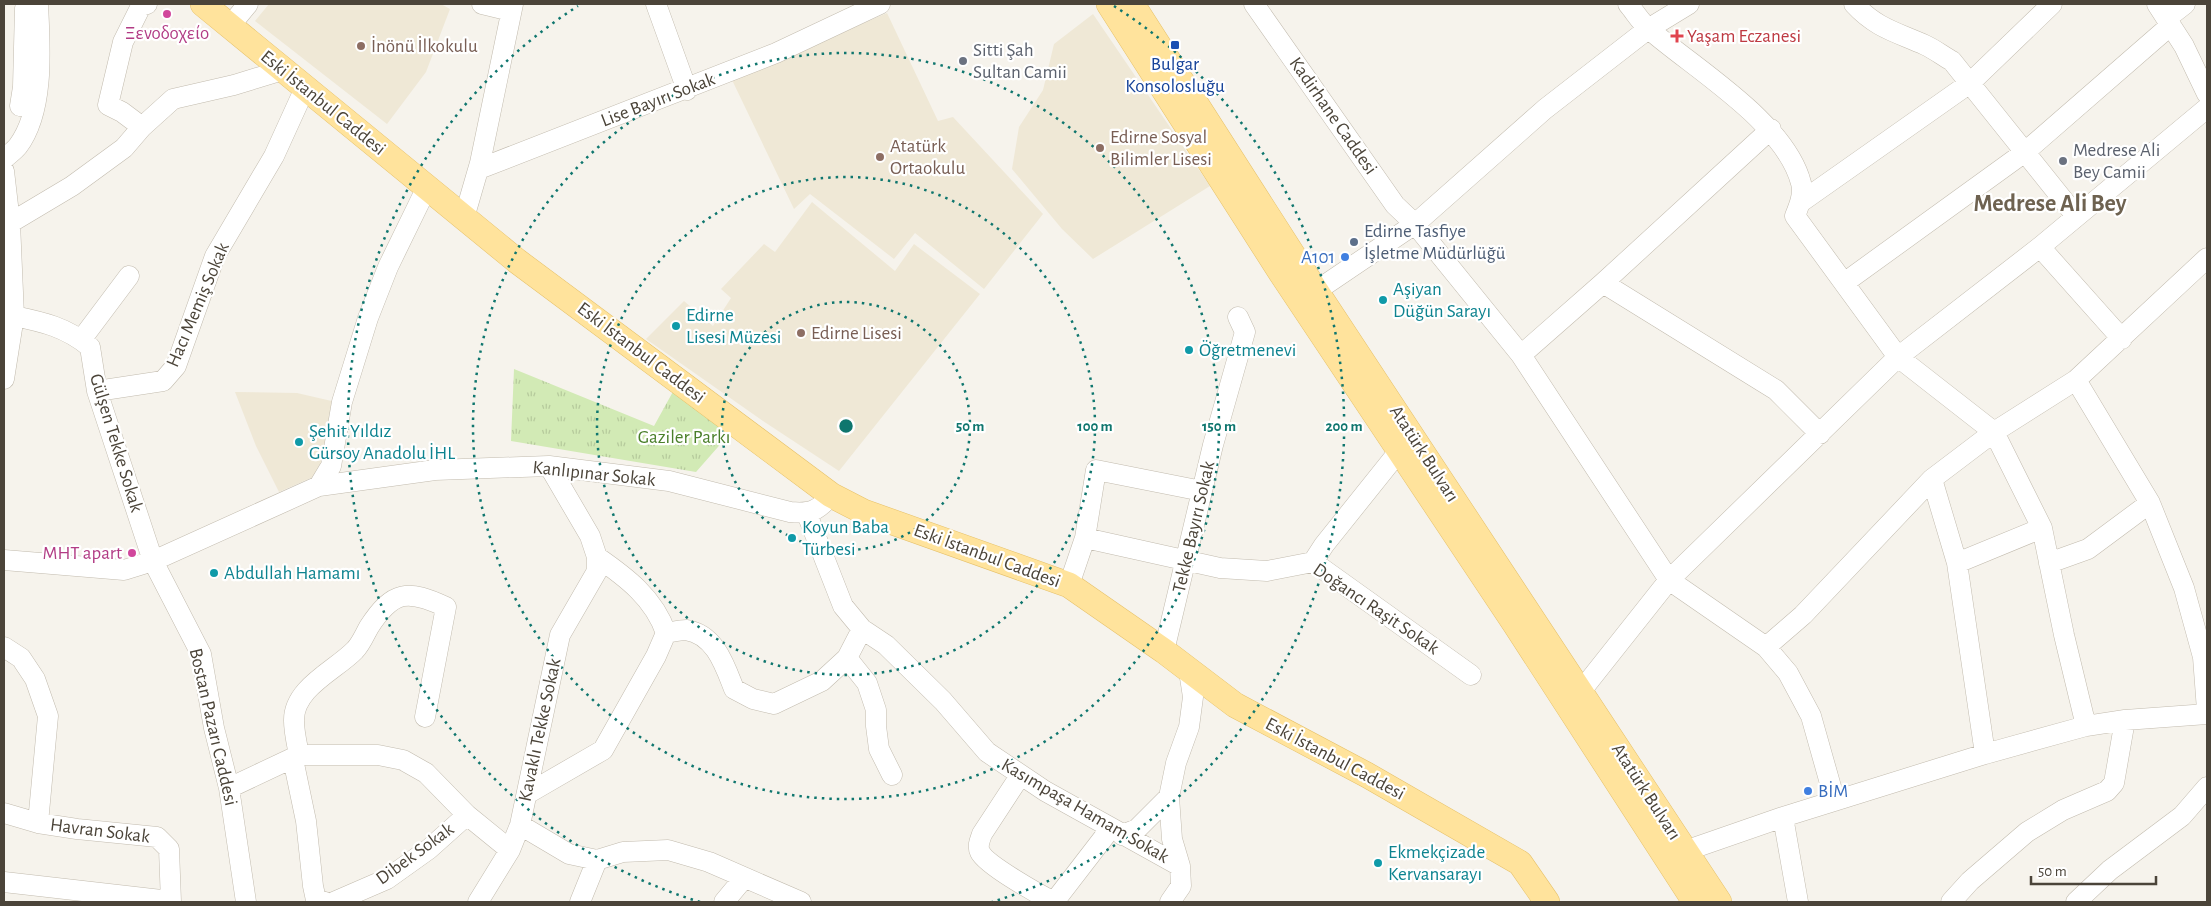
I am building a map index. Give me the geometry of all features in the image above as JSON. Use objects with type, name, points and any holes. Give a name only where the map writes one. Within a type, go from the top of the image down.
[{"type":"main road","name":"Eski İstanbul Caddesi","points":[[203,4],[517,261],[831,494],[864,512],[1069,585],[1164,651],[1234,705],[1368,775],[1520,863],[1547,902]]},
{"type":"main road","name":"Atatürk Bulvarı","points":[[1108,4],[1281,273],[1400,450],[1695,902]]},
{"type":"main road","name":"Atatürk Bulvarı","points":[[1132,4],[1316,291],[1581,691],[1718,902]]},
{"type":"street","points":[[4,158],[19,112],[23,87],[25,4]]},
{"type":"street","points":[[4,158],[18,146],[27,129],[34,104],[40,66],[38,4]]},
{"type":"street","points":[[142,127],[122,112],[108,105],[123,42],[141,6],[147,4]]},
{"type":"street","points":[[229,27],[248,4]]},
{"type":"street","points":[[464,218],[478,169],[512,7],[482,4]]},
{"type":"street","points":[[656,4],[687,90]]},
{"type":"street","name":"Lise Bayırı Sokak","points":[[478,169],[687,90],[776,54],[880,4]]},
{"type":"street","name":"Kadirhane Caddesi","points":[[1254,4],[1395,205],[1415,224],[1521,355],[1669,580]]},
{"type":"street","points":[[1628,4],[1648,29],[1770,129],[1792,162],[1802,184],[1801,202],[1795,216],[1898,357],[1994,432],[2042,528],[2086,726]]},
{"type":"street","points":[[1316,291],[1415,224],[1545,109],[1648,29],[1689,4]]},
{"type":"street","points":[[1854,4],[1867,18],[1886,31],[1926,46],[1952,61],[2076,216]]},
{"type":"street","points":[[1801,202],[1970,83],[2052,4]]},
{"type":"street","points":[[1844,283],[2025,152],[2165,16],[2185,4]]},
{"type":"street","points":[[2165,16],[2207,94]]},
{"type":"street","points":[[8,236],[124,148],[142,127],[174,98],[234,85],[283,70]]},
{"type":"street","name":"Hacı Memiş Sokak","points":[[97,391],[163,381],[176,366],[215,256],[274,156],[305,88]]},
{"type":"street","points":[[1581,691],[1669,580],[1898,357],[2040,247],[2207,108]]},
{"type":"street","points":[[1521,355],[1603,283],[1770,129]]},
{"type":"street","points":[[4,171],[14,316],[4,379]]},
{"type":"street","points":[[320,486],[331,466],[342,402],[368,318],[388,267],[427,187]]},
{"type":"street","points":[[2040,247],[2122,339]]},
{"type":"street","points":[[1766,647],[1803,615],[1932,479],[1994,432],[2076,380],[2207,258]]},
{"type":"street","points":[[81,340],[129,276]]},
{"type":"street","points":[[1603,283],[1776,390],[1820,434]]},
{"type":"street","name":"Gülşen Tekke Sokak","points":[[14,316],[55,324],[90,347],[97,391],[153,561]]},
{"type":"street","name":"Tekke Bayırı Sokak","points":[[1164,651],[1202,491],[1245,332],[1238,317]]},
{"type":"street","points":[[1684,851],[1783,817],[1985,754],[2086,726],[2207,712],[2203,657],[2184,588],[2150,503],[2076,380]]},
{"type":"street","points":[[1314,562],[1324,545],[1400,450]]},
{"type":"street","points":[[527,794],[603,750],[656,656],[666,633],[661,619],[632,581],[597,557],[590,536],[548,466]]},
{"type":"street","name":"Kanlıpınar Sokak","points":[[4,560],[124,570],[153,561],[320,486],[435,470],[548,466],[669,482],[790,512],[807,514]]},
{"type":"street","points":[[1069,585],[1085,538],[1096,470],[1202,491]]},
{"type":"street","points":[[1932,479],[1957,563],[1985,754]]},
{"type":"street","points":[[807,514],[823,506],[831,494]]},
{"type":"street","points":[[2049,563],[2088,549],[2150,503]]},
{"type":"street","name":"Kasımpaşa Hamam Sokak","points":[[807,514],[843,606],[862,629],[886,645],[943,701],[987,752],[1020,776],[1180,866]]},
{"type":"street","points":[[1957,563],[2042,528]]},
{"type":"street","name":"Doğancı Raşit Sokak","points":[[1085,538],[1220,568],[1267,571],[1314,562],[1471,675]]},
{"type":"street","name":"Kavaklı Tekke Sokak","points":[[478,902],[510,850],[520,825],[560,635],[597,571],[597,557]]},
{"type":"street","name":"Bostan Pazarı Caddesi","points":[[153,561],[200,654],[214,728],[229,788],[246,902]]},
{"type":"street","points":[[1669,580],[1766,647],[1788,673],[1811,716],[1835,801]]},
{"type":"street","points":[[325,902],[316,900],[312,886],[293,719],[300,698],[328,671],[355,650],[391,600],[402,596],[422,596],[446,607],[424,718]]},
{"type":"street","points":[[666,633],[686,630],[704,638],[721,655],[734,689],[753,699],[774,704],[822,681],[847,658],[862,629]]},
{"type":"street","points":[[4,647],[21,658],[35,678],[48,716],[38,823]]},
{"type":"street","points":[[847,658],[866,682],[876,710],[876,726],[880,749],[892,775]]},
{"type":"street","points":[[1170,902],[1181,886],[1180,866],[1172,839],[1169,797],[1176,763],[1189,727],[1194,697],[1189,671]]},
{"type":"street","points":[[1951,902],[1970,881],[2027,832],[2063,810],[2107,791],[2114,783],[2125,720]]},
{"type":"street","points":[[229,788],[296,757],[378,755],[403,760],[426,772],[467,814],[510,850]]},
{"type":"street","points":[[1020,776],[982,834],[978,843],[980,853],[988,862],[1029,889],[1054,902],[1116,831],[1137,830],[1169,797]]},
{"type":"street","points":[[2076,902],[2110,870],[2182,816],[2207,787]]},
{"type":"street","name":"Havran Sokak","points":[[4,813],[38,823],[77,829],[157,836],[169,849],[172,877],[170,902]]},
{"type":"street","name":"Dibek Sokak","points":[[334,902],[387,879],[429,849],[467,814]]},
{"type":"street","points":[[1783,817],[1798,902]]},
{"type":"street","points":[[520,825],[569,854],[597,860],[622,852],[668,850],[709,862],[801,902]]},
{"type":"street","points":[[580,902],[597,860]]},
{"type":"street","points":[[724,902],[744,878]]},
{"type":"street","points":[[4,882],[170,902]]},
{"type":"shaded area","name":"İnönü İlkokulu","points":[[269,4],[441,4],[450,9],[426,72],[387,124],[255,21]]},
{"type":"shaded area","name":"Atatürk Ortaokulu","points":[[887,13],[938,121],[953,117],[1043,214],[984,289],[915,233],[894,259],[810,194],[794,209],[732,80]]},
{"type":"shaded area","name":"Edirne Sosyal Bilimler Lisesi","points":[[1093,14],[1210,186],[1093,259],[1062,229],[1012,169],[1019,127],[1043,90],[1054,44]]},
{"type":"shaded area","name":"Edirne Lisesi","points":[[812,202],[895,271],[914,244],[980,294],[839,471],[763,421],[646,339],[684,301],[713,326],[731,298],[721,289],[764,244],[775,252]]},
{"type":"shaded area","name":"Şehit Yıldız Gürsoy Anadolu İHL","points":[[235,392],[297,393],[336,402],[320,474],[279,492],[256,446]]},
{"type":"green space","name":"Gaziler Parkı","points":[[514,369],[654,426],[675,388],[732,431],[696,472],[511,441]]},
{"type":"place","name":"Ξενοδοχείο","points":[[167,14]]},
{"type":"place","name":"Yaşam Eczanesi","points":[[1677,36]]},
{"type":"place","name":"Bulgar Konsolosluğu","points":[[1175,45]]},
{"type":"place","name":"İnönü İlkokulu","points":[[361,46]]},
{"type":"place","name":"Sitti Şah Sultan Camii","points":[[963,61]]},
{"type":"place","name":"Edirne Sosyal Bilimler Lisesi","points":[[1100,148]]},
{"type":"place","name":"Atatürk Ortaokulu","points":[[880,157]]},
{"type":"place","name":"Medrese Ali Bey Camii","points":[[2063,161]]},
{"type":"place","name":"Edirne Tasfiye İşletme Müdürlüğü","points":[[1354,242]]},
{"type":"place","name":"A101","points":[[1345,257]]},
{"type":"place","name":"Aşiyan Düğün Sarayı","points":[[1383,300]]},
{"type":"place","name":"Edirne Lisesi Müzesi","points":[[676,326]]},
{"type":"place","name":"Edirne Lisesi","points":[[801,333]]},
{"type":"place","name":"Öğretmenevi","points":[[1189,350]]},
{"type":"place","name":"Şehit Yıldız Gürsoy Anadolu İHL","points":[[299,442]]},
{"type":"place","name":"Koyun Baba Türbesi","points":[[792,538]]},
{"type":"place","name":"MHT apart","points":[[132,553]]},
{"type":"place","name":"Abdullah Hamamı","points":[[214,573]]},
{"type":"place","name":"BİM","points":[[1808,791]]},
{"type":"place","name":"Ekmekçizade Kervansarayı","points":[[1378,863]]},
{"type":"district","name":"Medrese Ali Bey","points":[[2050,204]]}]
